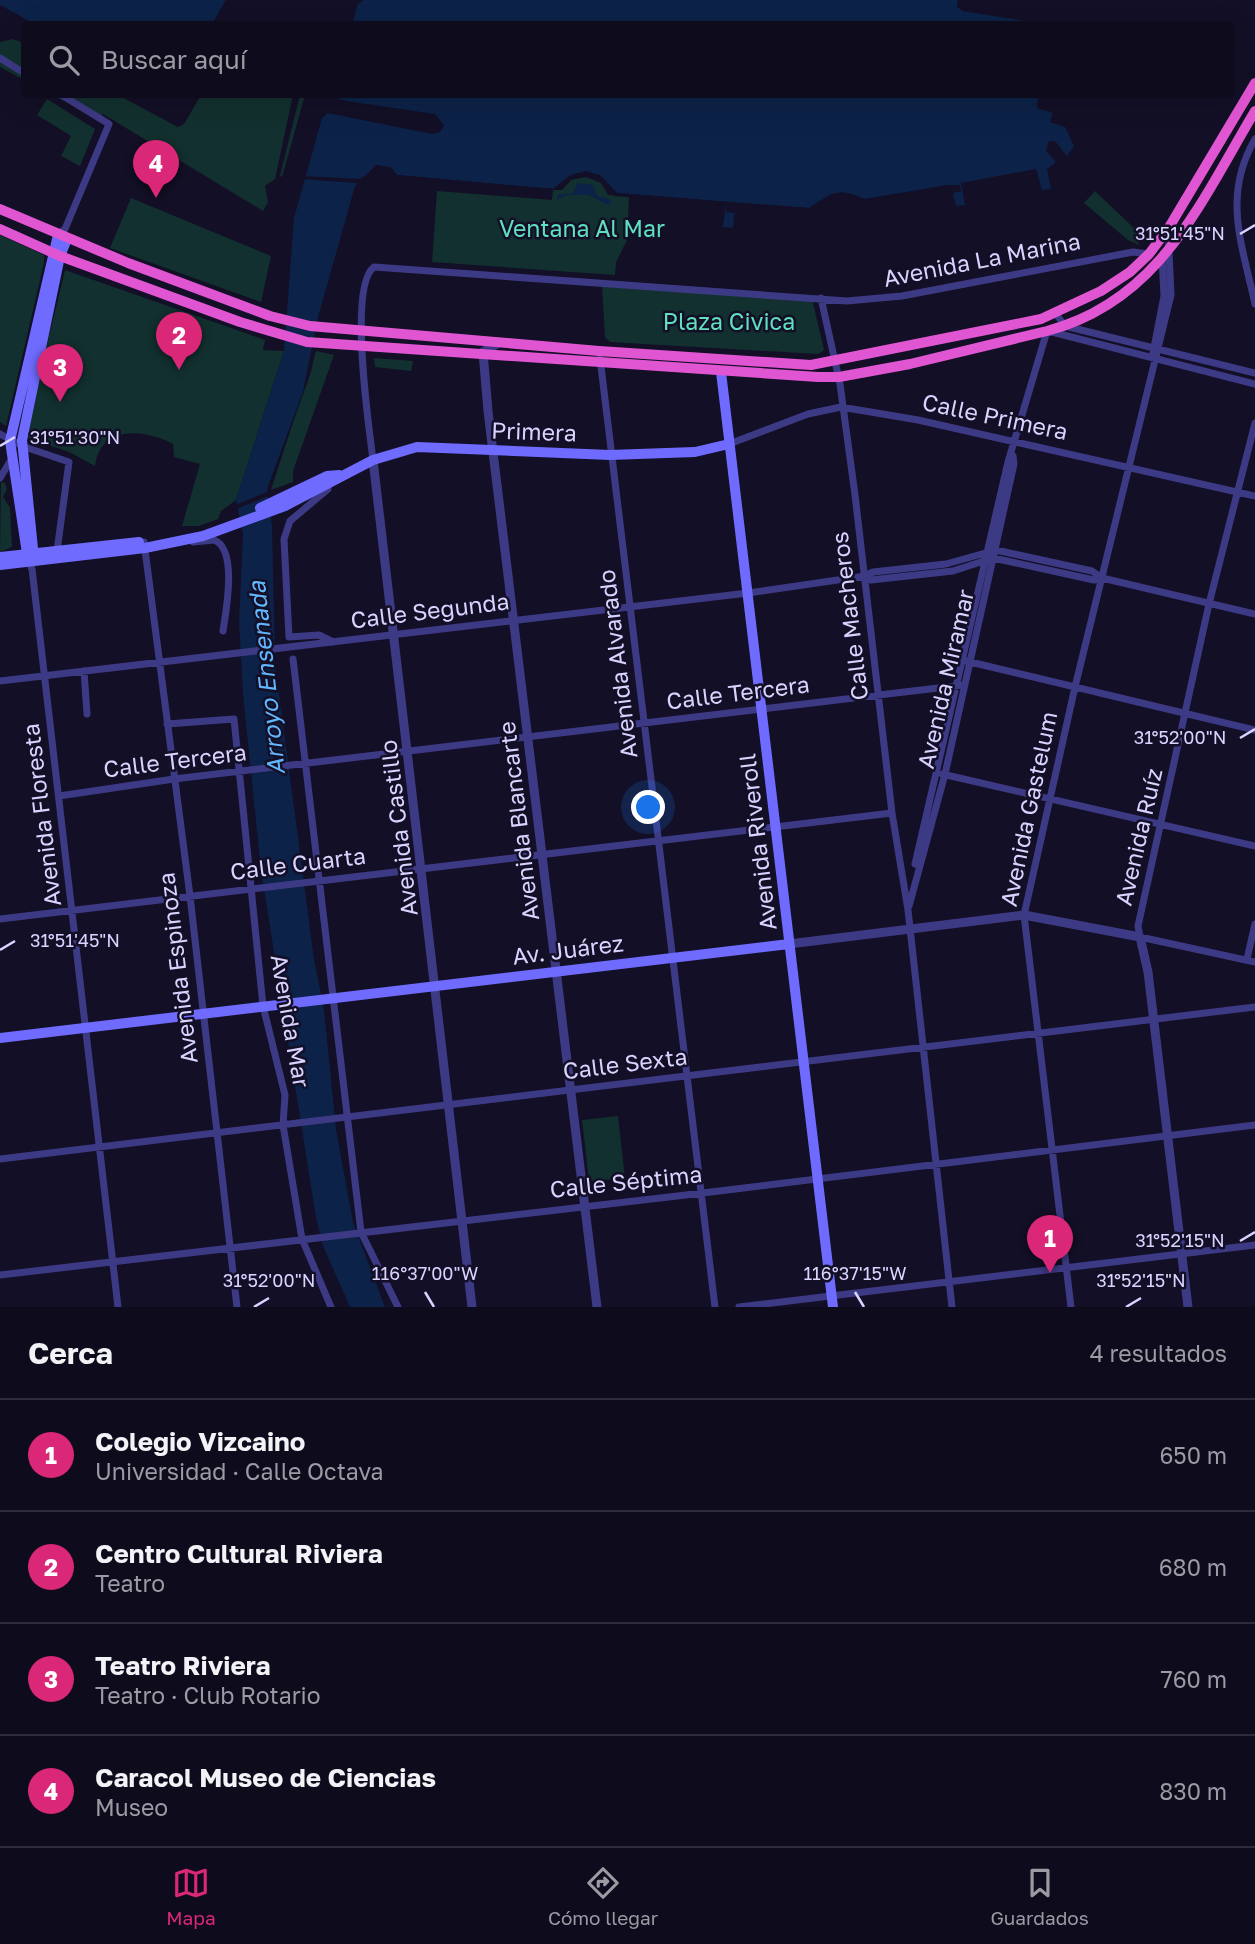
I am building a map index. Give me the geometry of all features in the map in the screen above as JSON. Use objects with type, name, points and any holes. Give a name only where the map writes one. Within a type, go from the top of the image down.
[{"type":"highway","points":[[0,209],[275,317],[329,328],[599,351],[811,365],[1041,319],[1101,291],[1149,254],[1161,240],[1255,83]]},
{"type":"highway","points":[[0,229],[56,254],[271,333],[328,344],[721,372],[839,377],[1047,331],[1065,326],[1117,300],[1166,256],[1255,111]]},
{"type":"main road","points":[[56,254],[63,234]]},
{"type":"main road","name":"Avenida Floresta","points":[[31,560],[11,460],[10,441],[56,254]]},
{"type":"main road","name":"Avenida Floresta","points":[[31,560],[22,446],[56,254]]},
{"type":"main road","name":"Avenida Riveroll","points":[[721,372],[833,1301]]},
{"type":"main road","name":"Primera","points":[[328,480],[373,460],[417,447],[610,454],[695,452],[729,444]]},
{"type":"main road","points":[[0,565],[184,539],[284,503],[328,480]]},
{"type":"main road","points":[[0,557],[31,560],[57,551],[144,545]]},
{"type":"main road","name":"Av. Juárez","points":[[0,1038],[789,944]]},
{"type":"street","points":[[0,58],[21,71]]},
{"type":"street","points":[[63,234],[109,124],[67,98]]},
{"type":"street","points":[[1255,139],[1241,168],[1235,193],[1255,304]]},
{"type":"street","points":[[1155,358],[1168,295],[1168,229]]},
{"type":"street","points":[[1161,240],[1166,256]]},
{"type":"street","name":"Avenida La Marina","points":[[360,331],[369,270],[374,267],[877,300],[1133,252],[1149,254]]},
{"type":"street","name":"Calle Macheros","points":[[821,298],[839,377],[841,407],[869,576],[878,695],[909,931]]},
{"type":"street","points":[[1056,314],[1065,326],[1255,373]]},
{"type":"street","points":[[1041,319],[1047,331],[1255,384]]},
{"type":"street","name":"Avenida Castillo","points":[[360,331],[472,1307]]},
{"type":"street","name":"Avenida Miramar","points":[[908,910],[1014,464],[1015,441],[1047,331]]},
{"type":"street","points":[[483,356],[485,349],[501,342]]},
{"type":"street","name":"Avenida Alvarado","points":[[599,351],[715,1307]]},
{"type":"street","name":"Avenida Blancarte","points":[[483,356],[492,451],[597,1307]]},
{"type":"street","name":"Avenida Gastelum","points":[[1071,1307],[1024,915],[1075,687],[1155,358]]},
{"type":"street","name":"Calle Primera","points":[[729,444],[808,415],[841,407],[919,420],[1255,496]]},
{"type":"street","name":"Avenida Ruíz","points":[[1188,1307],[1139,922],[1187,714],[1209,604],[1255,423]]},
{"type":"street","points":[[0,434],[22,446],[69,462],[57,551]]},
{"type":"street","points":[[11,460],[0,478],[15,482]]},
{"type":"street","points":[[328,480],[318,499],[290,521],[284,539],[289,637],[319,635],[330,643]]},
{"type":"street","points":[[184,539],[220,542],[228,567],[229,590],[223,631]]},
{"type":"street","name":"Avenida Espinoza","points":[[144,545],[190,896],[237,1307]]},
{"type":"street","name":"Calle Segunda","points":[[869,576],[953,571],[984,561],[992,553]]},
{"type":"street","name":"Calle Segunda","points":[[0,681],[748,593],[946,564],[992,553],[1094,580],[1102,578],[1255,614]]},
{"type":"street","name":"Avenida Floresta","points":[[31,560],[118,1307]]},
{"type":"street","name":"Avenida Miramar","points":[[966,661],[984,561]]},
{"type":"street","name":"Avenida Mar","points":[[293,659],[301,765],[361,1232],[397,1307]]},
{"type":"street","points":[[966,661],[1255,730]]},
{"type":"street","points":[[84,671],[87,714]]},
{"type":"street","name":"Calle Tercera","points":[[59,796],[174,779],[960,686]]},
{"type":"street","name":"Avenida Mar","points":[[167,724],[233,717],[256,888],[263,1006],[285,1095],[286,1124],[302,1239],[331,1307]]},
{"type":"street","points":[[941,774],[1255,846]]},
{"type":"street","name":"Calle Cuarta","points":[[0,919],[892,813]]},
{"type":"street","points":[[900,863],[918,864]]},
{"type":"street","name":"Av. Juárez","points":[[789,944],[1024,915],[1140,937]]},
{"type":"street","points":[[1140,937],[1251,961],[1255,924]]},
{"type":"street","points":[[909,931],[920,1047],[952,1307]]},
{"type":"street","name":"Calle Sexta","points":[[0,1159],[1255,1007]]},
{"type":"street","name":"Calle Séptima","points":[[0,1275],[584,1205],[703,1194],[818,1177],[1255,1125]]},
{"type":"street","points":[[739,1307],[833,1301],[949,1282],[1255,1245]]},
{"type":"green space","points":[[13,39],[21,42],[21,78],[0,67],[0,42]]},
{"type":"green space","points":[[58,98],[124,98],[178,127],[184,124],[199,98],[292,98],[275,179],[265,186],[268,202],[263,211],[103,114],[99,119]]},
{"type":"green space","points":[[299,98],[304,98],[282,177],[280,176]]},
{"type":"green space","points":[[47,99],[95,129],[80,166],[61,156],[71,136],[37,115]]},
{"type":"green space","name":"Ventana Al Mar","points":[[586,177],[601,183],[608,195],[629,197],[627,240],[616,262],[615,275],[432,262],[437,191],[552,200],[553,190],[562,190],[571,180]]},
{"type":"green space","points":[[1095,191],[1137,231],[1139,245],[1128,240],[1084,203]]},
{"type":"green space","points":[[131,198],[271,256],[261,302],[110,248]]},
{"type":"green space","points":[[0,235],[44,255],[6,426],[0,422]]},
{"type":"green space","points":[[65,270],[265,340],[263,350],[284,351],[236,500],[221,511],[218,519],[199,526],[182,526],[200,464],[174,457],[173,444],[136,433],[114,437],[105,443],[95,466],[69,452],[25,437]]},
{"type":"green space","name":"Plaza Civica","points":[[602,286],[812,299],[824,350],[818,354],[610,342],[605,337]]},
{"type":"green space","points":[[316,351],[334,355],[293,471],[293,482],[271,490]]},
{"type":"green space","points":[[374,358],[413,361],[411,371],[375,367]]},
{"type":"green space","points":[[1,482],[5,483],[7,489],[3,497],[10,508],[12,547],[0,552]]},
{"type":"green space","points":[[618,1116],[625,1178],[589,1181],[582,1120]]},
{"type":"water","points":[[0,0],[226,0],[214,21],[29,21],[0,5]]},
{"type":"water","points":[[364,0],[958,0],[957,7],[963,11],[1025,21],[353,21],[358,4]]},
{"type":"water","name":"Arroyo Ensenada","points":[[338,98],[1038,98],[1037,108],[1053,113],[1050,122],[1065,127],[1074,146],[1067,156],[1055,141],[1049,141],[1046,151],[1056,162],[1047,169],[1051,189],[1042,190],[1036,169],[961,183],[965,205],[956,206],[951,185],[865,199],[849,193],[835,193],[809,208],[735,203],[733,228],[723,227],[726,202],[617,193],[600,175],[576,173],[553,189],[397,175],[392,169],[376,165],[355,186],[319,314],[303,392],[267,489],[272,526],[275,663],[314,959],[324,1010],[336,1129],[353,1222],[385,1307],[350,1307],[323,1246],[316,1218],[261,870],[243,694],[239,621],[243,534],[236,500],[284,351],[294,218],[322,118],[328,113],[432,134],[440,132],[444,125],[435,114]]},
{"type":"water","points":[[577,183],[593,185],[597,196],[610,199],[612,203],[608,205],[589,195],[566,195],[557,200],[558,195],[573,193]]},
{"type":"pier","points":[[376,165],[390,167],[397,175],[553,189],[569,176],[586,171],[599,175],[617,193],[809,208],[829,195],[843,192],[865,199],[947,185],[960,185],[961,191],[953,193],[951,187],[864,200],[837,194],[823,200],[815,209],[735,205],[734,213],[726,212],[726,205],[615,196],[598,178],[586,175],[571,179],[558,190],[396,179],[389,170],[377,169],[372,177],[362,180],[350,215],[311,372],[271,484],[271,495],[234,510],[233,506],[267,492],[303,392],[319,314],[357,183],[302,179],[303,176],[360,179],[370,174]]},
{"type":"place","name":"Caracol Museo de Ciencias","points":[[156,198]]},
{"type":"place","name":"Centro Cultural Riviera","points":[[179,370]]},
{"type":"place","name":"Teatro Riviera","points":[[60,402]]},
{"type":"place","name":"Colegio Vizcaino","points":[[1050,1273]]}]
